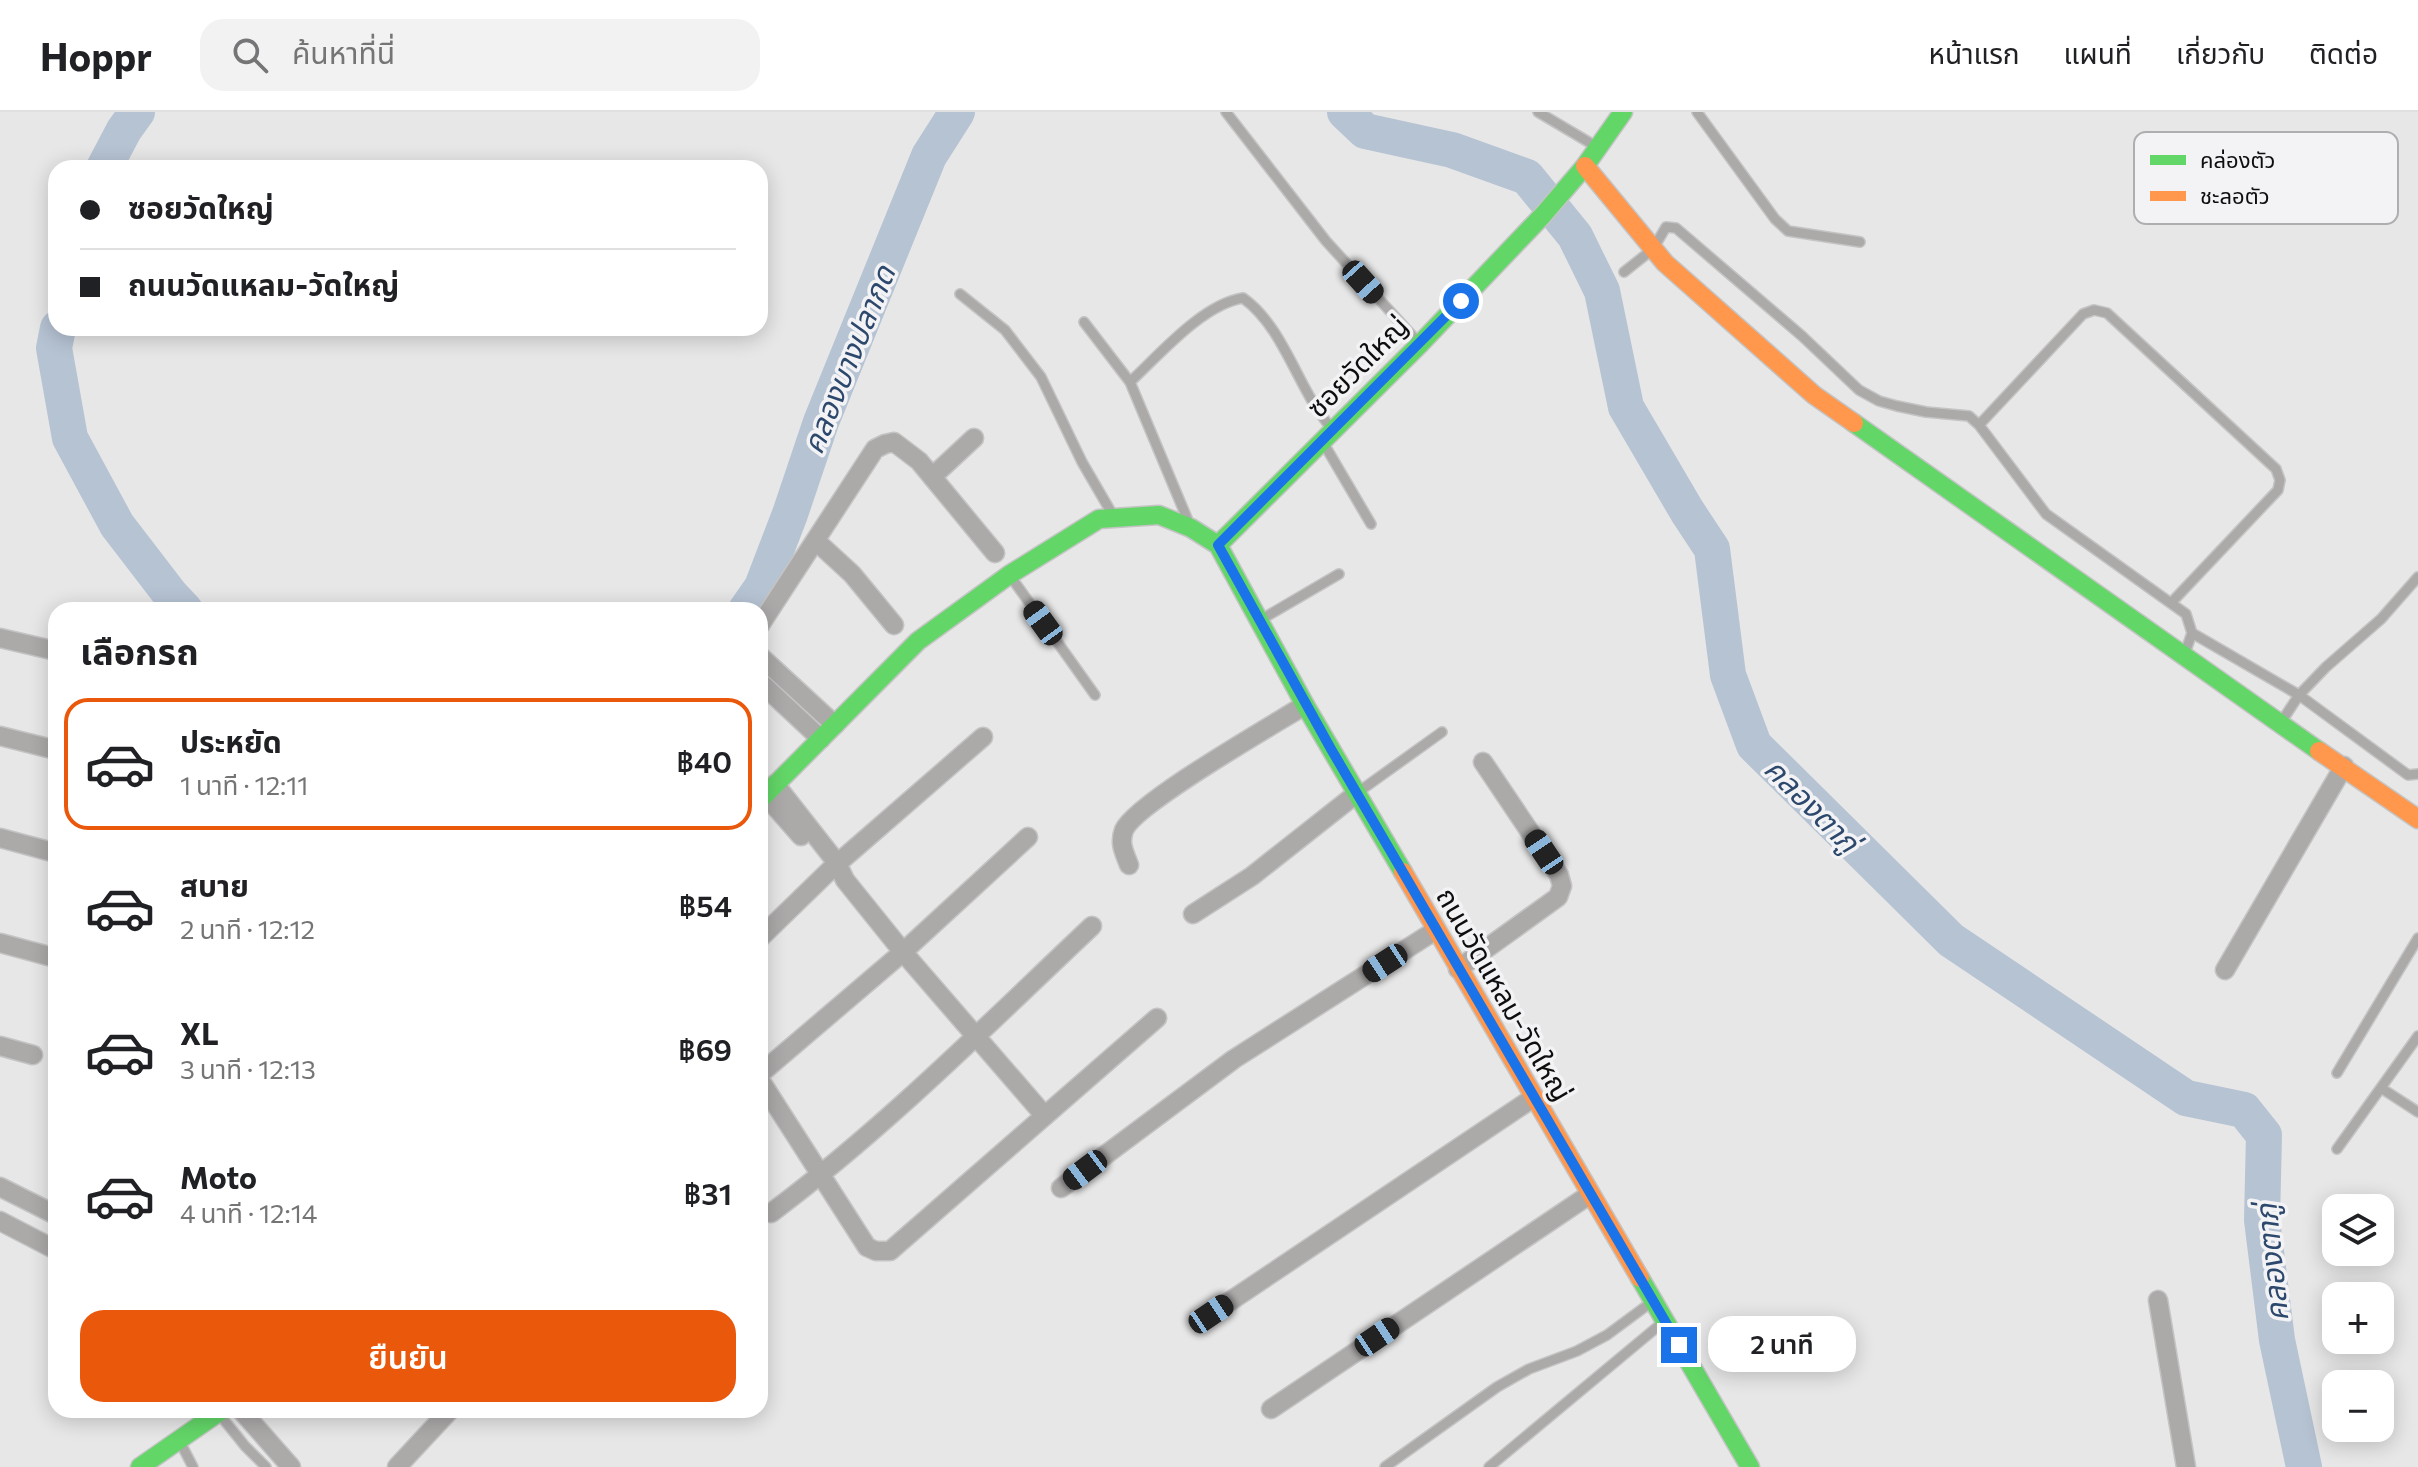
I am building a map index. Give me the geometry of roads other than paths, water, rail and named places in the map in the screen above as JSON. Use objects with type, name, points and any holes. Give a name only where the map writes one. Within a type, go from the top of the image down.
[{"type":"street","name":"ซอยวัดใหญ่","points":[[1218,545],[1420,344],[1543,215],[1585,166],[1623,112]]},
{"type":"street","points":[[1585,166],[1665,263],[1814,395],[2418,819]]},
{"type":"street","points":[[932,477],[974,438]]},
{"type":"street","points":[[768,613],[875,449],[885,444],[894,442],[919,461],[995,553]]},
{"type":"street","points":[[768,792],[918,641],[1009,575],[1099,519],[1159,515],[1191,528],[1218,545]]},
{"type":"street","points":[[816,541],[852,574],[894,625]]},
{"type":"street","name":"ถนนวัดแหลม-วัดใหญ่","points":[[1218,545],[1356,794],[1750,1467]]},
{"type":"street","points":[[0,638],[48,649]]},
{"type":"street","points":[[768,663],[835,725]]},
{"type":"street","points":[[768,689],[821,739]]},
{"type":"street","points":[[1129,865],[1121,843],[1125,827],[1152,801],[1305,705]]},
{"type":"street","points":[[0,736],[48,748]]},
{"type":"street","points":[[768,931],[983,737]]},
{"type":"street","points":[[1458,969],[1558,897],[1562,886],[1559,875],[1483,762]]},
{"type":"street","points":[[2225,970],[2344,766]]},
{"type":"street","points":[[768,794],[1044,1115]]},
{"type":"street","points":[[1193,914],[1252,876],[1356,794]]},
{"type":"street","points":[[768,1067],[903,952],[1028,837]]},
{"type":"street","points":[[0,838],[48,851]]},
{"type":"street","points":[[771,1213],[820,1176],[976,1036],[1092,926]]},
{"type":"street","points":[[1061,1188],[1234,1059],[1436,930]]},
{"type":"street","points":[[0,943],[48,956]]},
{"type":"street","points":[[768,1093],[867,1247],[890,1251],[1157,1018]]},
{"type":"street","points":[[0,1046],[33,1055]]},
{"type":"street","points":[[1211,1314],[1533,1098]]},
{"type":"street","points":[[0,1187],[48,1211]]},
{"type":"street","points":[[1271,1409],[1589,1195]]},
{"type":"street","points":[[0,1221],[48,1246]]},
{"type":"street","points":[[2158,1300],[2186,1467]]},
{"type":"street","points":[[140,1467],[210,1418]]},
{"type":"street","points":[[248,1418],[291,1467]]},
{"type":"street","points":[[397,1467],[443,1418]]},
{"type":"lane","points":[[1226,112],[1326,241],[1420,344]]},
{"type":"lane","points":[[1538,112],[1598,148]]},
{"type":"lane","points":[[1697,112],[1775,219],[1788,231],[1860,242]]},
{"type":"lane","points":[[1624,272],[1653,249],[1666,227],[1676,228],[1802,336],[1859,390],[1897,406],[1969,416],[2046,514],[2186,614],[2192,633],[2184,656]]},
{"type":"lane","points":[[960,294],[1005,330],[1041,377],[1082,462],[1114,517]]},
{"type":"lane","points":[[1130,382],[1196,321],[1230,300],[1243,298],[1252,304],[1283,347],[1371,524]]},
{"type":"lane","points":[[1979,425],[2083,314],[2094,310],[2107,313],[2276,469],[2280,480],[2278,490],[2171,603]]},
{"type":"lane","points":[[1084,322],[1130,382],[1191,528]]},
{"type":"lane","points":[[1259,620],[1339,574]]},
{"type":"lane","points":[[1009,575],[1095,695]]},
{"type":"lane","points":[[2280,724],[2299,695],[2381,619],[2418,577]]},
{"type":"lane","points":[[2192,633],[2299,695],[2408,775],[2418,774]]},
{"type":"lane","points":[[1356,794],[1442,732]]},
{"type":"lane","points":[[2337,1073],[2418,938]]},
{"type":"lane","points":[[2337,1149],[2418,1036]]},
{"type":"lane","points":[[2381,1088],[2418,1112]]},
{"type":"lane","points":[[1385,1467],[1497,1387],[1529,1369],[1577,1351],[1607,1335],[1653,1301]]},
{"type":"lane","points":[[1489,1467],[1664,1321]]},
{"type":"lane","points":[[225,1418],[245,1446],[266,1467]]},
{"type":"lane","points":[[179,1440],[193,1467]]},
{"type":"waterway","name":"คลองบางปลากด","points":[[108,160],[137,112]]},
{"type":"waterway","name":"คลองบางปลากด","points":[[752,602],[762,587],[821,422],[929,156],[957,112]]},
{"type":"waterway","name":"คลองตาภู่","points":[[1345,112],[1365,131],[1452,150],[1527,177],[1575,236],[1602,291],[1626,407],[1712,549],[1728,675],[1754,745],[1951,940],[2186,1098],[2244,1110],[2264,1135],[2262,1220],[2277,1340],[2304,1467]]},
{"type":"waterway","name":"คลองบางปลากด","points":[[56,336],[54,348],[70,438],[117,525],[178,602]]}]
